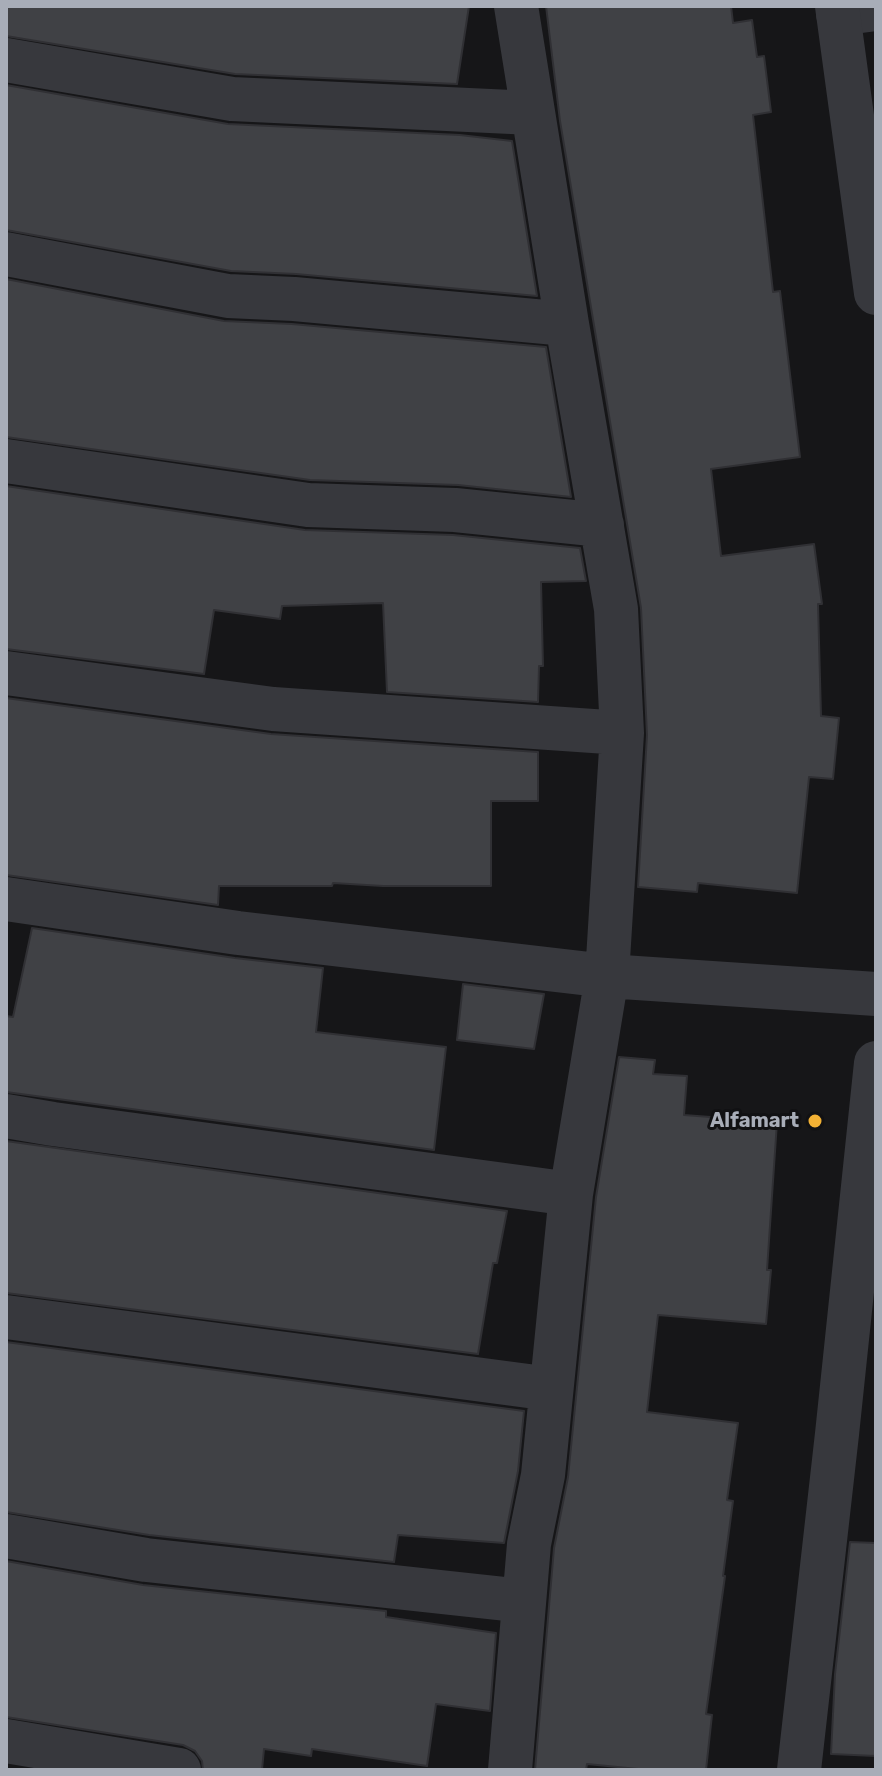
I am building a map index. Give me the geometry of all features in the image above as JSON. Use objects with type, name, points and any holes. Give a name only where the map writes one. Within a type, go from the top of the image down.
[{"type":"street","points":[[510,1770],[529,1544],[543,1475],[571,1194],[607,976],[622,733],[616,609],[516,6]]},
{"type":"street","points":[[850,9],[876,293]]},
{"type":"street","points":[[6,60],[232,99],[533,113]]},
{"type":"street","points":[[6,254],[228,296],[567,324]]},
{"type":"street","points":[[6,461],[308,505],[455,510],[602,525]]},
{"type":"street","points":[[6,673],[273,709],[622,733]]},
{"type":"street","points":[[6,899],[238,933],[607,976],[876,994]]},
{"type":"street","points":[[799,1770],[876,1063]]},
{"type":"street","points":[[6,1116],[571,1194]]},
{"type":"street","points":[[6,1317],[551,1389]]},
{"type":"street","points":[[6,1536],[146,1560],[524,1601]]},
{"type":"street","points":[[6,1741],[179,1770]]},
{"type":"building","points":[[6,6],[469,6],[457,84],[235,74],[6,36]]},
{"type":"building","points":[[546,6],[731,6],[733,23],[752,20],[757,57],[764,56],[771,112],[753,115],[773,292],[780,291],[800,457],[711,469],[721,556],[814,544],[822,604],[818,604],[821,716],[839,718],[833,779],[809,777],[797,893],[698,883],[697,892],[638,887],[647,735],[641,608],[560,121]]},
{"type":"building","points":[[6,85],[228,124],[460,135],[512,141],[537,296],[231,271],[6,230]]},
{"type":"building","points":[[6,279],[224,321],[292,324],[546,347],[571,497],[458,485],[310,480],[6,437]]},
{"type":"building","points":[[6,486],[305,530],[453,535],[580,548],[586,581],[541,582],[543,666],[539,666],[538,702],[387,692],[383,603],[282,606],[280,619],[214,610],[204,674],[6,649]]},
{"type":"building","points":[[6,698],[271,734],[538,752],[538,801],[491,801],[491,886],[333,883],[332,886],[219,886],[218,905],[6,875]]},
{"type":"building","points":[[32,928],[323,968],[316,1032],[446,1047],[434,1150],[6,1092],[6,1016],[13,1017]]},
{"type":"building","points":[[463,984],[544,994],[534,1049],[457,1040]]},
{"type":"building","points":[[619,1057],[655,1060],[653,1074],[687,1076],[684,1115],[777,1122],[766,1324],[658,1315],[647,1412],[738,1423],[727,1500],[733,1501],[725,1576],[706,1714],[712,1715],[706,1770],[648,1770],[587,1764],[586,1770],[535,1770],[554,1548],[568,1477],[596,1197]]},
{"type":"building","points":[[6,1141],[507,1211],[497,1263],[493,1263],[478,1354],[6,1293]]},
{"type":"building","points":[[6,1342],[524,1411],[518,1471],[504,1543],[398,1535],[394,1562],[149,1535],[6,1512]]},
{"type":"building","points":[[850,1542],[876,1543],[876,1756],[831,1754],[835,1674]]},
{"type":"building","points":[[6,1561],[143,1585],[386,1611],[386,1617],[496,1633],[490,1711],[436,1704],[427,1766],[312,1749],[311,1756],[264,1749],[262,1770],[203,1770],[202,1761],[195,1751],[183,1745],[6,1717]]},
{"type":"place","name":"Alfamart","points":[[815,1121]]}]
